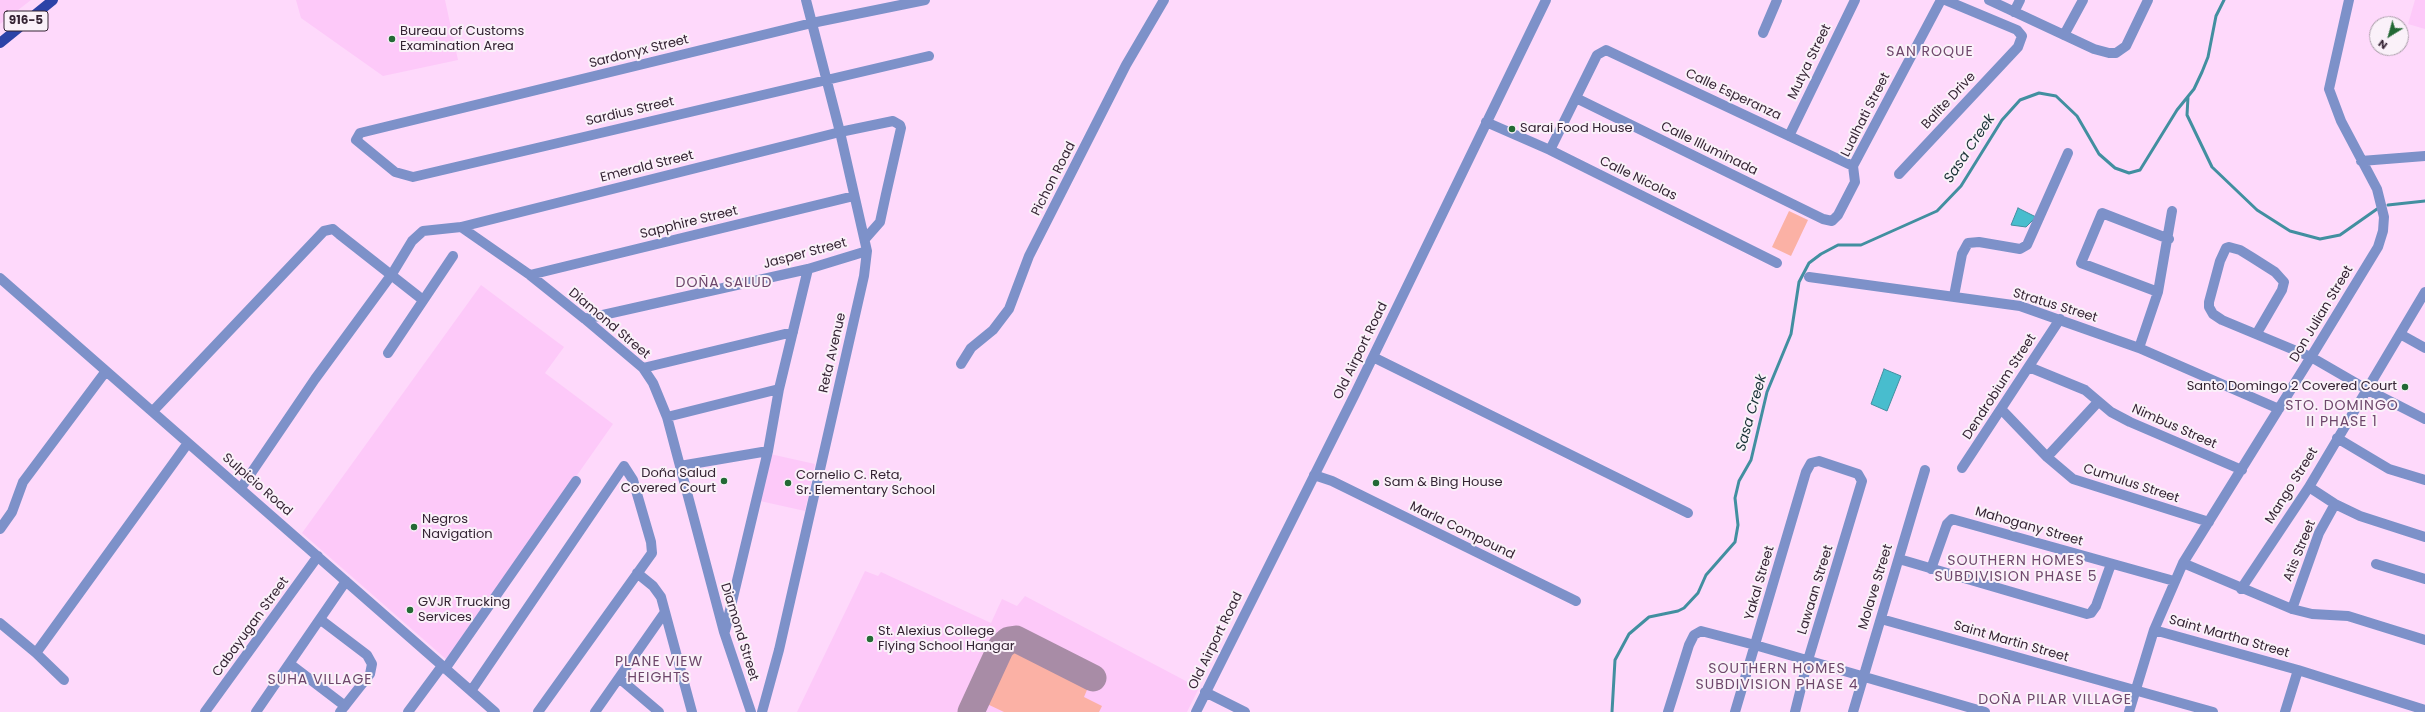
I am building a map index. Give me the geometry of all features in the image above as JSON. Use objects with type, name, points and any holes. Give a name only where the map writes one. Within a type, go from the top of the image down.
[{"type":"main road","name":"916-5","points":[[0,43],[53,0]]},
{"type":"street","name":"Reta Avenue","points":[[762,712],[779,650],[864,276],[867,251],[840,132],[806,0]]},
{"type":"street","name":"Sardonyx Street","points":[[360,134],[812,23],[925,0]]},
{"type":"street","name":"Pichon Road","points":[[961,364],[971,348],[993,330],[1009,309],[1029,256],[1126,65],[1164,0]]},
{"type":"street","name":"Old Airport Road","points":[[1196,712],[1314,475],[1546,0]]},
{"type":"street","points":[[1763,33],[1777,0]]},
{"type":"street","name":"Mutya Street","points":[[1789,136],[1855,0]]},
{"type":"street","name":"Lualhati Street","points":[[1832,221],[1838,215],[1855,182],[1853,166],[1941,0]]},
{"type":"street","name":"Balite Drive","points":[[1899,174],[2018,47],[2022,36],[2017,30],[1945,0]]},
{"type":"street","points":[[1989,0],[2064,35],[2109,53],[2121,51],[2131,37],[2148,0]]},
{"type":"street","points":[[2014,12],[2020,0]]},
{"type":"street","points":[[2064,35],[2083,0]]},
{"type":"street","name":"Don Julian Street","points":[[2129,712],[2154,630],[2183,563],[2312,357],[2378,247],[2383,231],[2384,217],[2381,202],[2341,120],[2330,89],[2330,79],[2349,0]]},
{"type":"street","name":"Calle Esperanza","points":[[1576,98],[1597,56],[1602,51],[1612,52],[1853,166]]},
{"type":"street","name":"Sardius Street","points":[[360,134],[356,138],[358,143],[395,172],[413,177],[928,56]]},
{"type":"street","points":[[1550,150],[1576,98]]},
{"type":"street","name":"Calle Illuminada","points":[[1576,98],[1823,219],[1832,221]]},
{"type":"street","name":"Emerald Street","points":[[241,488],[315,378],[392,274],[412,241],[423,231],[461,227],[840,132],[891,121],[900,124],[880,222],[865,239]]},
{"type":"street","name":"Calle Nicolas","points":[[1486,122],[1550,150],[1777,263]]},
{"type":"street","points":[[1954,296],[1962,254],[1968,243],[1979,242],[2020,249],[2027,245],[2068,153]]},
{"type":"street","points":[[2361,161],[2425,156]]},
{"type":"street","name":"Sapphire Street","points":[[530,276],[854,196]]},
{"type":"street","points":[[2139,348],[2158,292],[2169,239],[2172,211]]},
{"type":"street","points":[[2158,292],[2082,263],[2102,213],[2169,239]]},
{"type":"street","name":"Diamond Street","points":[[461,227],[530,276],[585,319],[643,368],[653,383],[667,417],[724,632],[751,712]]},
{"type":"street","points":[[153,412],[324,231],[333,229],[392,274],[423,300]]},
{"type":"street","points":[[2257,333],[2282,290],[2284,282],[2275,272],[2240,250],[2233,247],[2226,248],[2220,261],[2209,307],[2213,314],[2222,320],[2257,333],[2312,357],[2368,390],[2425,419]]},
{"type":"street","name":"Jasper Street","points":[[585,319],[808,269],[867,251]]},
{"type":"street","points":[[388,353],[453,256]]},
{"type":"street","points":[[724,632],[768,451],[779,389],[808,269]]},
{"type":"street","name":"Stratus Street","points":[[1809,277],[2020,306],[2139,348],[2279,410]]},
{"type":"street","name":"Sulpicio Road","points":[[0,278],[495,712]]},
{"type":"street","name":"Mango Street","points":[[2241,589],[2309,487],[2425,293]]},
{"type":"street","name":"Dendrobium Street","points":[[1962,468],[2060,319]]},
{"type":"street","points":[[643,368],[793,332]]},
{"type":"street","points":[[2400,334],[2425,348]]},
{"type":"street","points":[[1372,357],[1688,513]]},
{"type":"street","name":"Nimbus Street","points":[[2029,367],[2081,388],[2092,395],[2098,402],[2130,422],[2242,470]]},
{"type":"street","points":[[0,529],[12,512],[23,482],[106,371]]},
{"type":"street","points":[[667,417],[779,389]]},
{"type":"street","points":[[2047,457],[2098,402]]},
{"type":"street","name":"Cumulus Street","points":[[2001,409],[2047,457],[2064,472],[2087,485],[2209,522]]},
{"type":"street","points":[[2337,438],[2389,469],[2425,480]]},
{"type":"street","points":[[36,653],[188,442]]},
{"type":"street","points":[[680,466],[768,451]]},
{"type":"street","name":"Yakal Street","points":[[1735,712],[1806,472],[1811,462],[1828,464],[1861,477]]},
{"type":"street","points":[[471,691],[624,466],[633,480],[652,548],[652,553],[538,712]]},
{"type":"street","name":"Molave Street","points":[[1853,712],[1862,675],[1881,619],[1925,470]]},
{"type":"street","name":"Marla Compound","points":[[1314,475],[1332,481],[1576,601]]},
{"type":"street","name":"Lawaan Street","points":[[1795,712],[1808,660],[1861,485],[1861,477]]},
{"type":"street","points":[[408,712],[444,667],[576,481]]},
{"type":"street","points":[[2309,487],[2335,504],[2368,520],[2425,537]]},
{"type":"street","name":"Atis Street","points":[[2292,609],[2319,533],[2335,504]]},
{"type":"street","name":"Mahogany Street","points":[[1931,569],[1947,524],[1952,519],[2174,581]]},
{"type":"street","name":"Cabayugan Street","points":[[205,712],[318,556]]},
{"type":"street","points":[[1899,559],[2087,614],[2091,613],[2096,606],[2111,564]]},
{"type":"street","points":[[2183,563],[2241,589],[2292,609],[2312,614],[2348,616],[2425,640]]},
{"type":"street","points":[[2376,564],[2425,579]]},
{"type":"street","points":[[637,573],[658,592],[665,612],[692,712]]},
{"type":"street","points":[[256,712],[321,620],[346,581]]},
{"type":"street","points":[[595,712],[665,612]]},
{"type":"street","name":"Saint Martin Street","points":[[1881,619],[2213,712]]},
{"type":"street","points":[[290,664],[343,709],[370,674],[372,664],[367,655],[321,620]]},
{"type":"street","points":[[0,623],[36,653],[64,680]]},
{"type":"street","name":"Saint Martha Street","points":[[2154,630],[2298,670],[2425,710]]},
{"type":"street","points":[[1668,712],[1692,639],[1701,631],[1862,675],[1985,712]]},
{"type":"street","points":[[2285,712],[2298,670]]},
{"type":"street","points":[[619,678],[659,712]]},
{"type":"street","points":[[1205,692],[1245,712]]},
{"type":"shaded area","points":[[0,0],[31,0],[0,24]]},
{"type":"shaded area","name":"Bureau of Customs Examination Area","points":[[296,0],[445,0],[458,60],[383,76],[301,18]]},
{"type":"shaded area","points":[[2415,0],[2425,0],[2425,29],[2409,24]]},
{"type":"shaded area","points":[[1789,211],[1808,220],[1791,256],[1772,247]]},
{"type":"shaded area","points":[[481,285],[564,347],[545,373],[613,424],[447,660],[302,533]]},
{"type":"shaded area","name":"Cornelio C. Reta, Sr. Elementary School","points":[[770,454],[815,464],[805,511],[760,501]]},
{"type":"shaded area","points":[[865,571],[878,576],[881,572],[991,623],[1002,599],[1017,606],[1025,596],[1199,688],[1187,712],[797,712]]},
{"type":"shaded area","points":[[1016,645],[1088,679],[1089,685],[1084,697],[1102,706],[1099,712],[1004,712],[985,703],[1011,648]]},
{"type":"water","points":[[2018,208],[2036,217],[2026,227],[2011,225]]},
{"type":"water","points":[[1884,369],[1901,376],[1887,411],[1871,404]]},
{"type":"waterway","name":"Sasa Creek","points":[[1612,712],[1615,660],[1629,634],[1649,617],[1678,611],[1684,608],[1698,593],[1706,575],[1735,542],[1738,525],[1735,498],[1739,481],[1751,460],[1767,392],[1791,334],[1799,282],[1809,263],[1821,254],[1838,245],[1861,245],[1937,211],[1961,186],[2002,120],[2020,100],[2039,93],[2056,96],[2077,116],[2099,154],[2115,168],[2129,173],[2140,170],[2177,110],[2194,89],[2208,57],[2216,16],[2224,0]]},
{"type":"waterway","points":[[2188,97],[2187,115],[2212,167],[2257,210],[2290,231],[2320,239],[2340,235],[2377,209]]},
{"type":"waterway","points":[[2388,205],[2425,201]]},
{"type":"taxiway","points":[[971,712],[1001,647],[1009,640],[1016,639],[1093,678]]},
{"type":"place","name":"Bureau of Customs Examination Area","points":[[392,39]]},
{"type":"place","name":"Sarai Food House","points":[[1512,129]]},
{"type":"place","name":"Santo Domingo 2 Covered Court","points":[[2405,387]]},
{"type":"place","name":"Doña Salud Covered Court","points":[[724,481]]},
{"type":"place","name":"Cornelio C. Reta, Sr. Elementary School","points":[[788,483]]},
{"type":"place","name":"Sam & Bing House","points":[[1376,483]]},
{"type":"place","name":"Negros Navigation","points":[[414,527]]},
{"type":"place","name":"GVJR Trucking Services","points":[[410,610]]},
{"type":"place","name":"St. Alexius College Flying School Hangar","points":[[870,639]]},
{"type":"district","name":"SAN ROQUE","points":[[1930,52]]},
{"type":"district","name":"DOÑA SALUD","points":[[724,283]]},
{"type":"district","name":"STO. DOMINGO II PHASE 1","points":[[2342,414]]},
{"type":"district","name":"SOUTHERN HOMES SUBDIVISION PHASE 5","points":[[2016,570]]},
{"type":"district","name":"PLANE VIEW HEIGHTS","points":[[659,670]]},
{"type":"district","name":"SOUTHERN HOMES SUBDIVISION PHASE 4","points":[[1777,678]]},
{"type":"district","name":"SUHA VILLAGE","points":[[320,680]]},
{"type":"district","name":"DOÑA PILAR VILLAGE","points":[[2055,700]]}]
